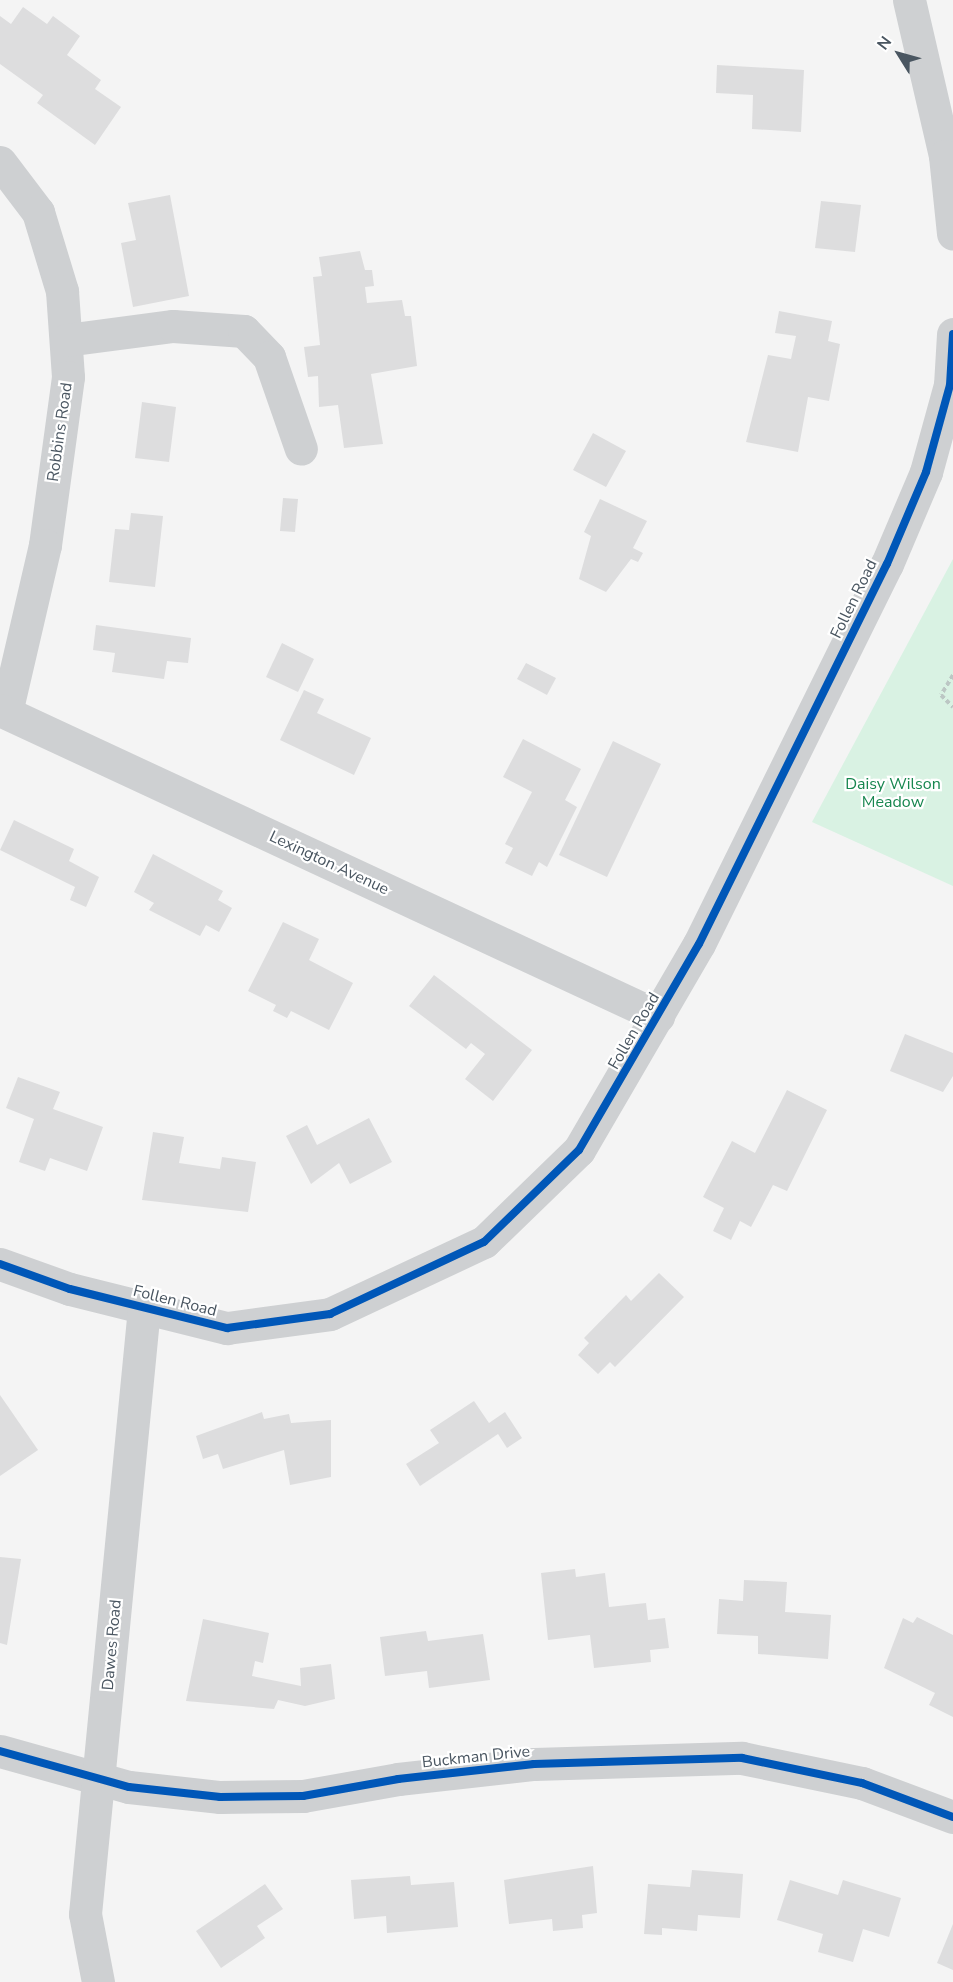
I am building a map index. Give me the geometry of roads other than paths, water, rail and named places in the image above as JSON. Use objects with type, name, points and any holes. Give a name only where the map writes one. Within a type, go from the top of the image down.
[{"type":"street","points":[[909,0],[945,156],[953,234]]},
{"type":"street","name":"Robbins Road","points":[[0,162],[38,212],[63,291],[68,377],[45,545],[3,711]]},
{"type":"street","points":[[66,340],[173,326],[244,331],[269,357],[301,449]]},
{"type":"street","name":"Follen Road","points":[[0,1264],[144,1308],[227,1328],[330,1314],[484,1242],[579,1150],[658,1016],[891,554],[926,472],[950,385],[953,334]]},
{"type":"street","name":"Lexington Avenue","points":[[3,711],[658,1016]]},
{"type":"street","name":"Dawes Road","points":[[99,1982],[85,1914],[144,1308]]},
{"type":"street","name":"Buckman Drive","points":[[0,1751],[99,1779],[220,1797],[303,1796],[534,1764],[742,1758],[862,1783],[953,1817]]},
{"type":"park label","name":"Daisy Wilson Meadow","points":[[893,793]]}]
